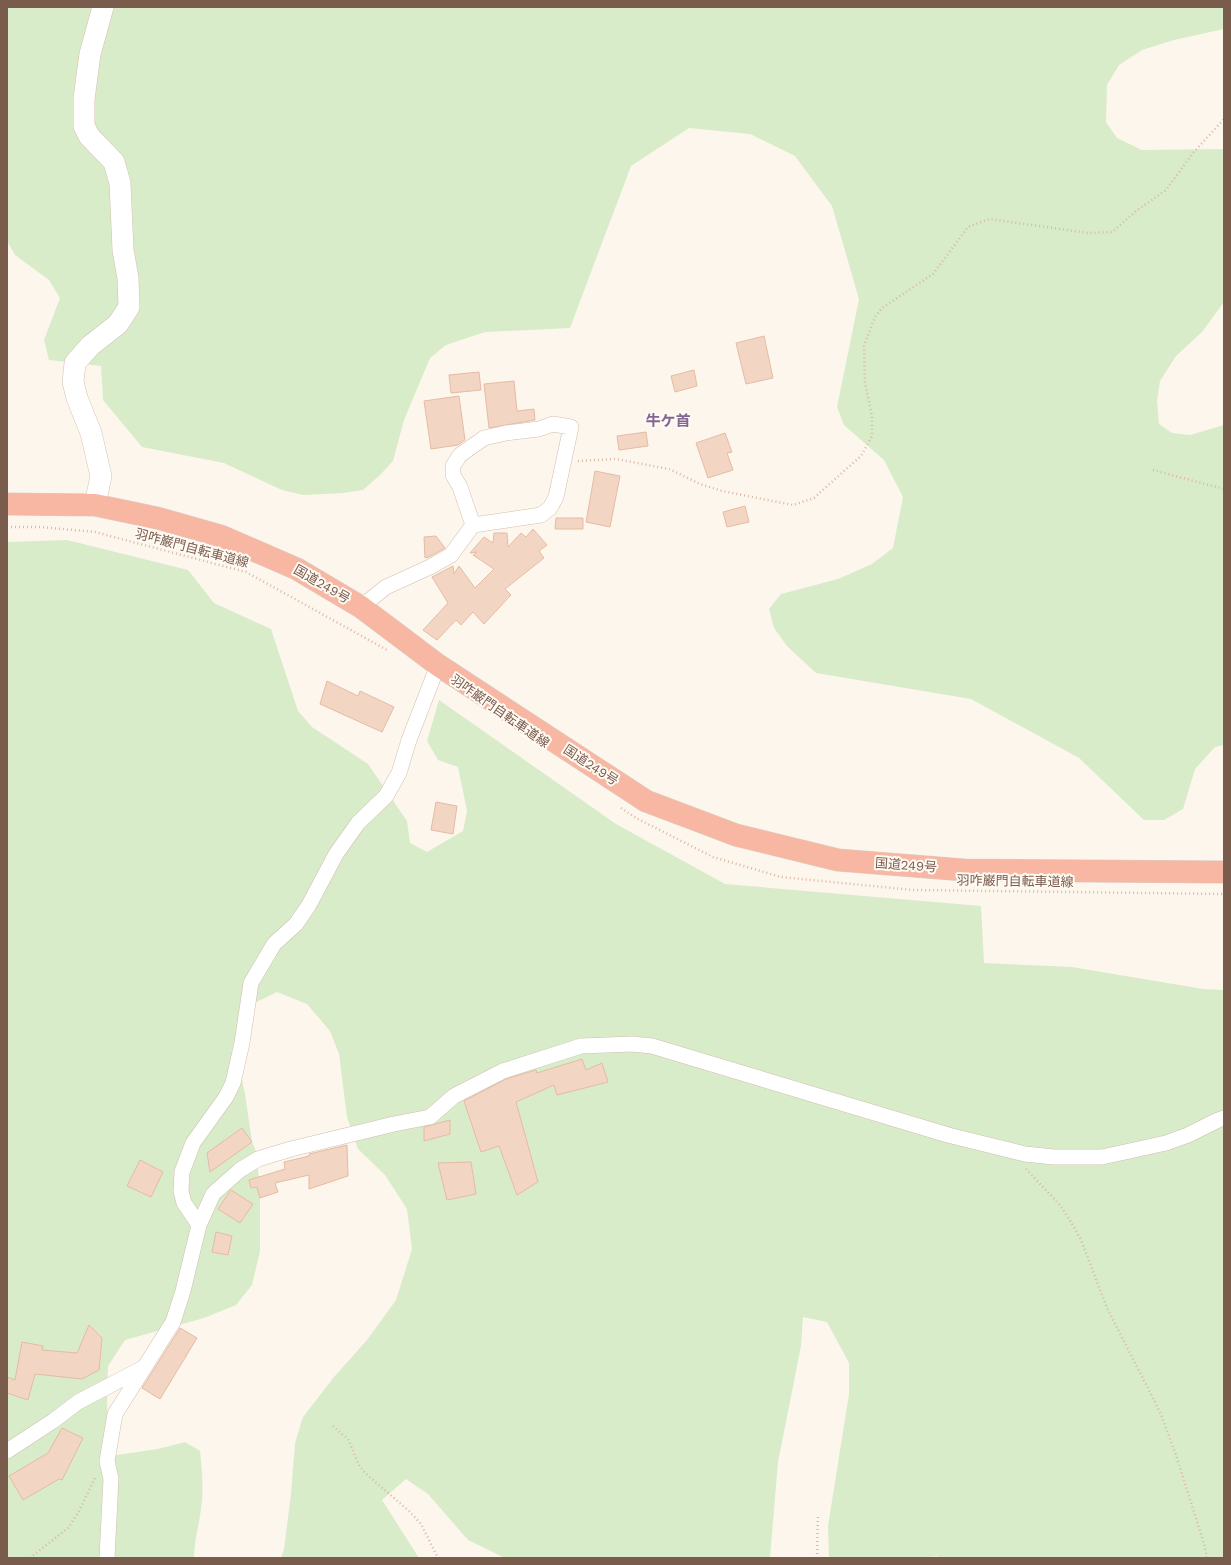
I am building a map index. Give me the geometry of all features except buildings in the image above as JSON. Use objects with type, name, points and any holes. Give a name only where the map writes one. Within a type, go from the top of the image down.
[{"type":"highway","name":"国道249号","points":[[7,504],[95,505],[157,518],[221,536],[297,569],[361,607],[438,665],[646,801],[736,835],[838,860],[964,870],[1224,872]]},
{"type":"street","points":[[95,505],[101,476],[91,433],[77,398],[73,382],[75,363],[90,346],[118,324],[128,307],[128,278],[122,250],[120,183],[114,162],[89,136],[84,126],[84,99],[90,54],[103,7]]},
{"type":"street","points":[[361,607],[386,587],[451,555],[473,526],[541,515],[550,508],[556,497],[571,427],[553,424],[484,438],[460,455],[453,466],[453,475],[460,488],[473,526]]},
{"type":"street","points":[[199,1225],[184,1204],[181,1191],[182,1172],[193,1143],[226,1097],[233,1083],[242,1043],[251,983],[274,944],[296,924],[321,884],[336,854],[358,823],[386,796],[399,773],[409,740],[438,665]]},
{"type":"street","points":[[107,1558],[110,1479],[107,1461],[115,1414],[173,1322],[183,1291],[199,1225],[213,1194],[240,1170],[258,1159],[291,1149],[394,1124],[430,1117],[454,1096],[503,1071],[581,1046],[632,1044],[652,1046],[948,1135],[1018,1152],[1054,1157],[1102,1157],[1166,1143],[1188,1135],[1224,1118]]},
{"type":"street","points":[[7,1451],[53,1421],[78,1402],[144,1368]]},
{"type":"path","points":[[563,462],[616,459],[669,469],[700,484],[715,489],[762,500],[793,505],[814,498],[860,456],[872,436],[872,416],[865,383],[864,346],[875,317],[882,308],[933,274],[968,227],[989,219],[1088,233],[1112,232],[1166,190],[1193,153],[1224,119]]},
{"type":"path","points":[[1153,470],[1224,489]]},
{"type":"path","name":"羽咋巌門自転車道線","points":[[7,527],[41,527],[95,532],[246,572],[392,653]]},
{"type":"path","name":"羽咋巌門自転車道線","points":[[617,805],[636,818],[713,857],[781,878],[913,890],[1224,894]]},
{"type":"path","points":[[1018,1152],[1026,1170],[1060,1206],[1072,1222],[1081,1240],[1107,1308],[1160,1412],[1175,1452],[1205,1547],[1207,1558]]},
{"type":"path","points":[[333,1426],[348,1439],[359,1465],[365,1473],[409,1510],[421,1524],[438,1558]]},
{"type":"path","points":[[30,1558],[68,1528],[78,1513],[108,1456]]},
{"type":"path","points":[[817,1558],[818,1514]]},
{"type":"green space","points":[[7,7],[1224,7],[1224,29],[1174,40],[1142,50],[1119,65],[1107,85],[1106,122],[1117,138],[1142,150],[1224,149],[1224,302],[1202,332],[1176,356],[1160,381],[1157,401],[1159,424],[1172,433],[1190,435],[1224,425],[1224,745],[1215,747],[1195,769],[1183,809],[1164,820],[1144,820],[1079,758],[971,699],[816,673],[787,646],[774,628],[769,609],[781,594],[838,579],[872,564],[893,548],[903,497],[884,460],[844,425],[837,407],[859,299],[832,206],[795,156],[750,134],[689,128],[631,166],[570,328],[485,332],[446,345],[430,358],[404,420],[393,461],[379,476],[363,490],[343,493],[303,495],[282,490],[224,463],[142,447],[103,400],[101,366],[49,360],[44,340],[60,298],[49,280],[15,255],[7,241]]},
{"type":"green space","points":[[67,540],[188,570],[214,603],[271,629],[298,711],[312,727],[368,764],[407,821],[410,843],[427,852],[463,831],[467,811],[458,767],[438,760],[427,741],[439,700],[616,824],[725,884],[981,906],[984,963],[1072,967],[1203,989],[1224,990],[1224,1558],[938,1558],[937,1556],[927,1558],[829,1558],[828,1526],[849,1394],[849,1363],[827,1322],[803,1317],[801,1346],[778,1462],[770,1558],[505,1558],[468,1540],[428,1494],[406,1479],[382,1500],[419,1558],[281,1558],[284,1549],[291,1494],[295,1443],[303,1417],[334,1377],[367,1340],[396,1300],[412,1249],[407,1209],[385,1175],[358,1149],[347,1117],[339,1054],[330,1031],[307,1004],[277,992],[242,1009],[236,1051],[245,1094],[252,1142],[257,1154],[260,1198],[260,1251],[252,1285],[236,1305],[204,1318],[125,1340],[108,1366],[107,1404],[110,1456],[158,1449],[185,1442],[200,1451],[202,1502],[194,1558],[7,1558],[7,542]]},
{"type":"district","name":"牛ケ首","points":[[668,421]]}]
